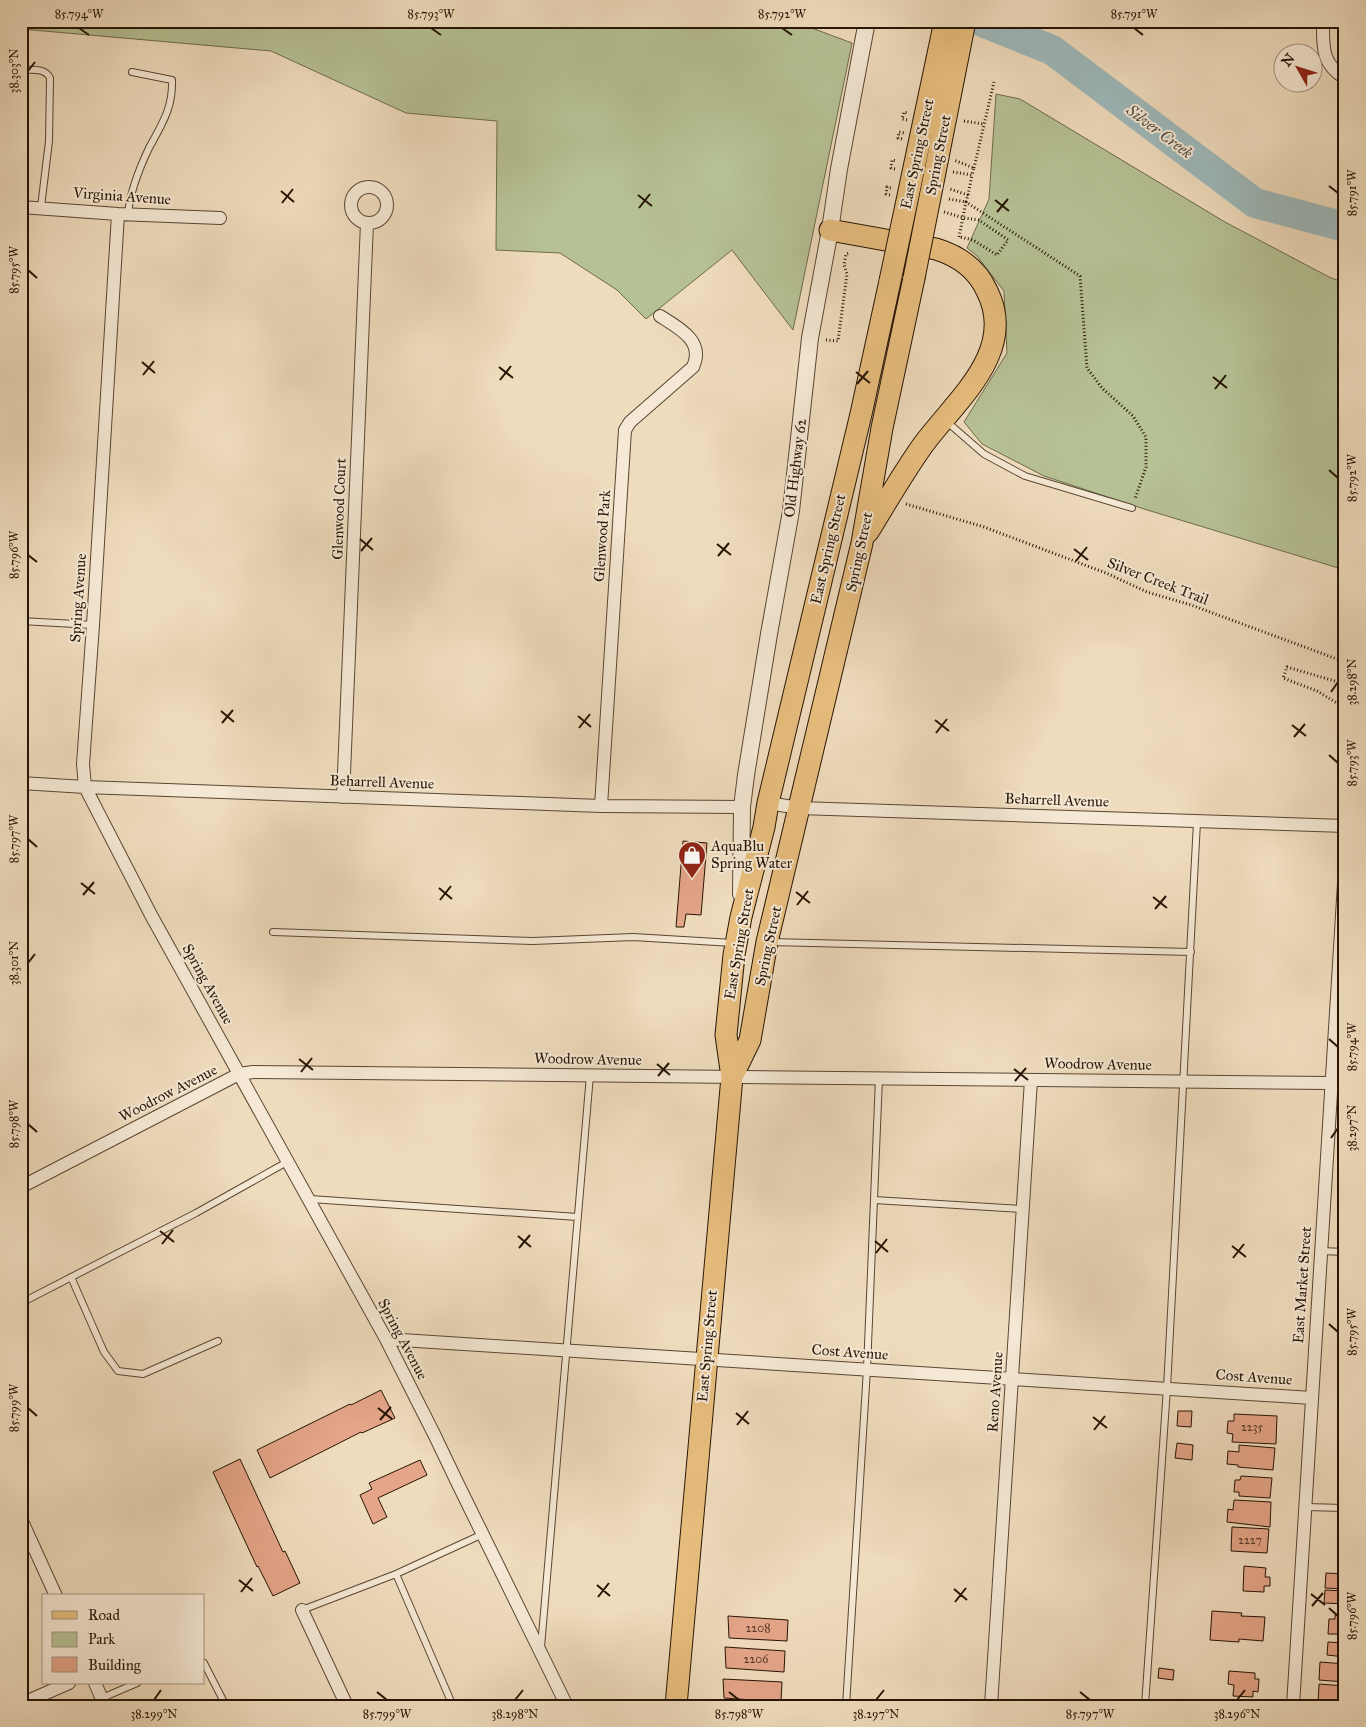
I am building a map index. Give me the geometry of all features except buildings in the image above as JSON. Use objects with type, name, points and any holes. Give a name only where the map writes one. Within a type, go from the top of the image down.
[{"type":"main road","name":"East Spring Street","points":[[676,1706],[732,1077],[726,1035],[736,943],[858,424],[946,21]]},
{"type":"main road","name":"Spring Street","points":[[732,1077],[750,1040],[767,942],[862,543],[882,428],[965,21]]},
{"type":"main road","points":[[830,230],[949,252],[974,270],[991,298],[995,313],[996,329],[993,346],[987,361],[924,444],[862,543]]},
{"type":"street","name":"Old Highway 62","points":[[741,917],[742,807],[769,634],[791,511],[810,338],[867,21]]},
{"type":"street","points":[[1324,21],[1323,46],[1327,62],[1345,78]]},
{"type":"street","name":"Virginia Avenue","points":[[21,206],[123,214],[220,218]]},
{"type":"street","name":"Spring Avenue","points":[[123,214],[83,764],[85,787],[151,915],[386,1339],[567,1706]]},
{"type":"street","name":"Glenwood Court","points":[[343,797],[367,223]]},
{"type":"street","name":"Glenwood Park","points":[[601,806],[625,430],[630,422],[692,367],[697,358],[695,346],[687,334],[660,316]]},
{"type":"street","name":"Beharrell Avenue","points":[[21,783],[601,806],[742,807]]},
{"type":"street","name":"Beharrell Avenue","points":[[768,803],[799,808],[1345,826]]},
{"type":"street","name":"East Market Street","points":[[1293,1706],[1345,867]]},
{"type":"street","name":"Woodrow Avenue","points":[[21,1187],[239,1074],[253,1072],[1331,1083]]},
{"type":"street","name":"Reno Avenue","points":[[991,1706],[1031,1080]]},
{"type":"street","name":"Cost Avenue","points":[[386,1339],[1312,1398]]},
{"type":"street","points":[[21,1519],[55,1594]]},
{"type":"street","points":[[302,1610],[347,1706]]},
{"type":"street","points":[[21,1704],[67,1684]]},
{"type":"street","points":[[95,1684],[103,1702]]},
{"type":"lane","points":[[23,70],[41,70],[50,78],[49,141],[41,207]]},
{"type":"lane","points":[[123,214],[149,150],[166,119],[173,94],[172,80],[132,72]]},
{"type":"lane","points":[[944,420],[984,454],[1025,476],[1132,508]]},
{"type":"lane","points":[[21,621],[93,625]]},
{"type":"lane","points":[[1145,1706],[1167,1388],[1197,822]]},
{"type":"lane","points":[[273,932],[533,941],[633,937],[736,943]]},
{"type":"lane","points":[[767,942],[1191,952]]},
{"type":"lane","points":[[540,1651],[590,1075]]},
{"type":"lane","points":[[846,1706],[867,1369],[879,1078]]},
{"type":"lane","points":[[21,1302],[196,1213],[287,1162]]},
{"type":"lane","points":[[308,1199],[578,1217]]},
{"type":"lane","points":[[874,1200],[1023,1209]]},
{"type":"lane","points":[[1321,1251],[1345,1252]]},
{"type":"lane","points":[[71,1277],[104,1352],[118,1371],[143,1374],[218,1341]]},
{"type":"lane","points":[[1305,1507],[1345,1508]]},
{"type":"lane","points":[[302,1610],[396,1574],[483,1534]]},
{"type":"lane","points":[[396,1574],[453,1706]]},
{"type":"lane","points":[[205,1665],[226,1706]]},
{"type":"lane","points":[[103,1702],[135,1684]]},
{"type":"path","points":[[974,168],[994,82]]},
{"type":"path","points":[[968,195],[972,176]]},
{"type":"path","points":[[959,237],[966,202],[1080,276],[1086,368],[1102,388],[1133,416],[1146,437],[1146,467],[1132,508]]},
{"type":"path","points":[[810,338],[838,341],[848,274],[844,265],[846,254],[854,249]]},
{"type":"path","name":"Silver Creek Trail","points":[[906,504],[984,527],[1106,573],[1147,592],[1184,603],[1345,662]]},
{"type":"path","points":[[1345,684],[1287,667],[1283,678],[1317,691],[1345,708]]},
{"type":"green space","points":[[21,21],[793,21],[852,43],[793,330],[732,250],[646,319],[617,290],[560,253],[496,250],[497,121],[406,113],[271,51],[21,29]]},
{"type":"green space","points":[[996,94],[1020,99],[1225,222],[1329,277],[1345,283],[1345,570],[1144,509],[1044,476],[982,444],[964,422],[1007,353],[1004,291],[977,256],[967,248],[989,199]]},
{"type":"waterway","name":"Silver Creek","points":[[980,21],[1052,50],[1255,203],[1345,227]]},
{"type":"place","name":"AquaBlu Spring Water","points":[[692,879]]}]
